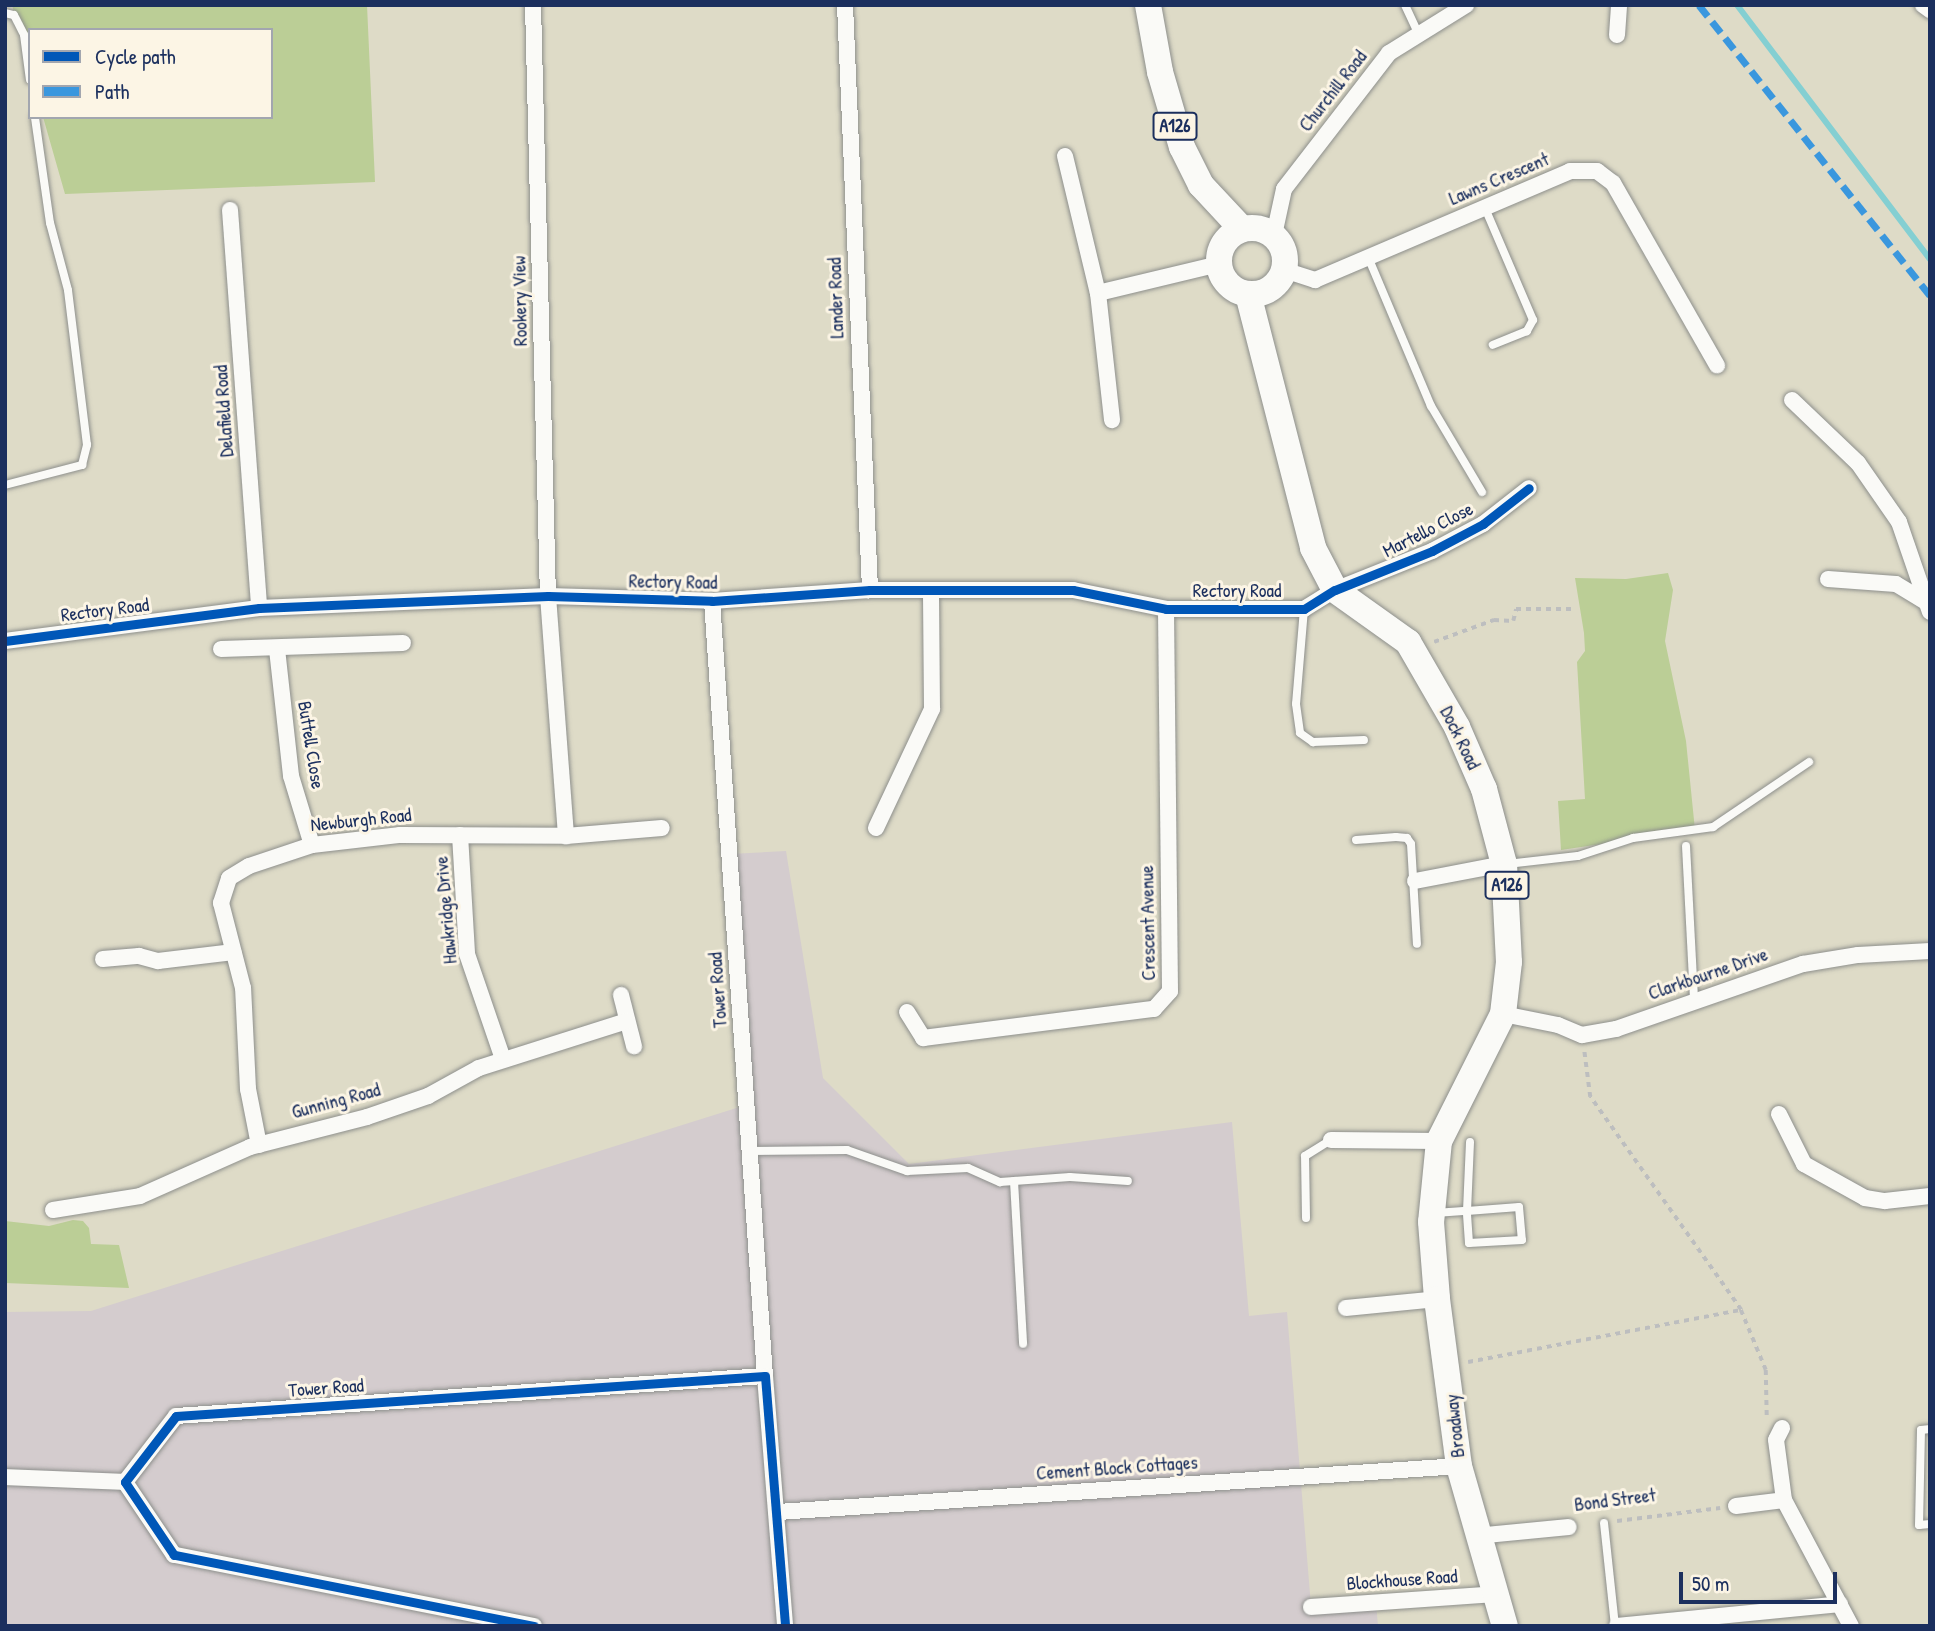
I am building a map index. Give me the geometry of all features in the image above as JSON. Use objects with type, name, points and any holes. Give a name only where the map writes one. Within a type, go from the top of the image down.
[{"type":"main road","name":"A126","points":[[1148,5],[1160,72],[1181,147],[1201,185],[1242,229]]},
{"type":"main road","points":[[1253,227],[1274,235],[1284,251],[1284,270],[1266,291],[1248,294],[1228,284],[1219,264],[1224,242],[1242,229],[1253,227]]},
{"type":"main road","name":"Dock Road","points":[[1248,294],[1313,548],[1335,590],[1408,642],[1413,650],[1457,727],[1484,789],[1504,864],[1509,937],[1503,1014],[1439,1141],[1432,1218]]},
{"type":"main road","name":"Broadway","points":[[1432,1218],[1437,1299],[1449,1366],[1459,1466],[1476,1536],[1505,1626]]},
{"type":"street","name":"Rookery View","points":[[534,5],[548,596]]},
{"type":"street","name":"Lander Road","points":[[845,5],[870,590]]},
{"type":"street","name":"Churchill Road","points":[[1274,235],[1284,189],[1389,53],[1466,5]]},
{"type":"street","points":[[1617,35],[1619,5]]},
{"type":"street","points":[[1923,5],[1930,10]]},
{"type":"street","points":[[1065,156],[1098,293],[1112,420]]},
{"type":"street","name":"Lawns Crescent","points":[[1284,270],[1315,280],[1570,171],[1597,171],[1613,183],[1717,365]]},
{"type":"street","name":"Delafield Road","points":[[230,210],[259,608]]},
{"type":"street","points":[[1098,293],[1219,264]]},
{"type":"street","points":[[1792,400],[1858,463],[1899,522],[1929,608]]},
{"type":"street","name":"Martello Close","points":[[1335,590],[1452,540],[1529,488]]},
{"type":"street","points":[[1828,579],[1896,584],[1929,608]]},
{"type":"street","name":"Rectory Road","points":[[5,641],[259,608],[548,596],[712,601],[870,590],[1073,590],[1166,609],[1304,609],[1335,590]]},
{"type":"street","points":[[876,828],[932,709],[931,591]]},
{"type":"street","points":[[548,596],[566,836]]},
{"type":"street","name":"Tower Road","points":[[712,601],[765,1376],[785,1626]]},
{"type":"street","name":"Crescent Avenue","points":[[907,1012],[923,1038],[1154,1009],[1170,991],[1166,609]]},
{"type":"street","points":[[221,649],[403,643]]},
{"type":"street","name":"Buttell Close","points":[[277,649],[291,776],[312,845]]},
{"type":"street","name":"Newburgh Road","points":[[259,1145],[248,1089],[243,988],[221,903],[229,878],[312,845],[400,835],[566,836],[662,828]]},
{"type":"street","name":"Hawkridge Drive","points":[[460,835],[467,954],[503,1059]]},
{"type":"street","points":[[1415,881],[1504,864]]},
{"type":"street","name":"Clarkbourne Drive","points":[[1582,1035],[1803,964],[1858,955],[1930,951]]},
{"type":"street","points":[[103,959],[139,956],[158,961],[233,952]]},
{"type":"street","points":[[621,995],[634,1046]]},
{"type":"street","points":[[1503,1014],[1558,1025],[1582,1035]]},
{"type":"street","name":"Gunning Road","points":[[53,1210],[140,1196],[204,1164],[259,1145],[428,1096],[503,1059],[627,1021]]},
{"type":"street","points":[[1779,1114],[1804,1164],[1865,1198],[1885,1201],[1930,1196]]},
{"type":"street","points":[[1331,1139],[1439,1141]]},
{"type":"street","points":[[1346,1308],[1437,1299]]},
{"type":"street","name":"Tower Road","points":[[125,1482],[176,1416],[765,1376]]},
{"type":"street","points":[[1779,1434],[1784,1500],[1851,1626]]},
{"type":"street","name":"Cement Block Cottages","points":[[778,1513],[1459,1466]]},
{"type":"street","points":[[5,1477],[125,1482],[174,1555],[534,1626]]},
{"type":"street","points":[[1736,1506],[1784,1500]]},
{"type":"street","name":"Bond Street","points":[[1476,1536],[1569,1527]]},
{"type":"street","name":"Blockhouse Road","points":[[1311,1607],[1496,1594]]},
{"type":"street","points":[[1616,1626],[1840,1604]]},
{"type":"lane","points":[[1405,5],[1419,35]]},
{"type":"lane","points":[[5,13],[14,16],[24,35],[28,65]]},
{"type":"lane","points":[[5,485],[82,465],[87,445],[68,290],[50,223],[35,119]]},
{"type":"lane","points":[[1485,208],[1533,320],[1527,331],[1493,345]]},
{"type":"lane","points":[[1368,257],[1431,406],[1482,492]]},
{"type":"lane","points":[[1304,609],[1296,704],[1300,733],[1313,742],[1364,740]]},
{"type":"lane","points":[[1504,864],[1578,856],[1633,838],[1713,827],[1809,762]]},
{"type":"lane","points":[[1356,840],[1407,838],[1415,881],[1418,944]]},
{"type":"lane","points":[[1686,846],[1694,1001]]},
{"type":"lane","points":[[1306,1218],[1305,1156],[1331,1139]]},
{"type":"lane","points":[[1432,1218],[1467,1211],[1519,1208],[1522,1240],[1469,1244],[1467,1211],[1469,1142]]},
{"type":"lane","points":[[750,1151],[824,1147],[848,1150],[907,1171],[968,1168],[1000,1182],[1070,1177],[1128,1181]]},
{"type":"lane","points":[[1014,1181],[1023,1344]]},
{"type":"lane","points":[[1930,1429],[1921,1430],[1919,1525],[1930,1524]]},
{"type":"lane","points":[[1604,1523],[1616,1626]]},
{"type":"path","points":[[1413,650],[1494,621],[1513,621],[1516,609],[1574,609]]},
{"type":"path","points":[[1582,1035],[1590,1097],[1741,1310],[1766,1370],[1767,1430],[1779,1434]]},
{"type":"path","points":[[1449,1366],[1741,1310]]},
{"type":"shaded area","points":[[786,851],[823,1078],[909,1164],[1232,1122],[1249,1316],[1287,1312],[1311,1606],[1376,1603],[1378,1626],[5,1626],[5,1312],[91,1311],[746,1105],[730,854]]},
{"type":"green space","points":[[12,5],[367,5],[375,182],[65,194],[44,119],[273,119],[273,28],[28,28],[28,62]]},
{"type":"green space","points":[[1668,573],[1673,590],[1665,641],[1686,741],[1695,830],[1561,850],[1558,801],[1585,799],[1577,662],[1585,651],[1575,578],[1626,579]]},
{"type":"green space","points":[[73,1220],[83,1221],[89,1228],[91,1244],[119,1245],[129,1288],[5,1283],[5,1221],[49,1226]]},
{"type":"waterway","points":[[1737,5],[1930,259]]},
{"type":"marked path","points":[[1699,5],[1930,295]]},
{"type":"cycle path","points":[[5,641],[259,608],[548,596],[712,601],[870,590],[1073,590],[1166,609],[1304,609],[1335,590],[1432,551],[1483,524],[1529,488]]},
{"type":"cycle path","points":[[534,1626],[174,1555],[125,1482],[176,1416],[765,1376],[785,1626]]}]
